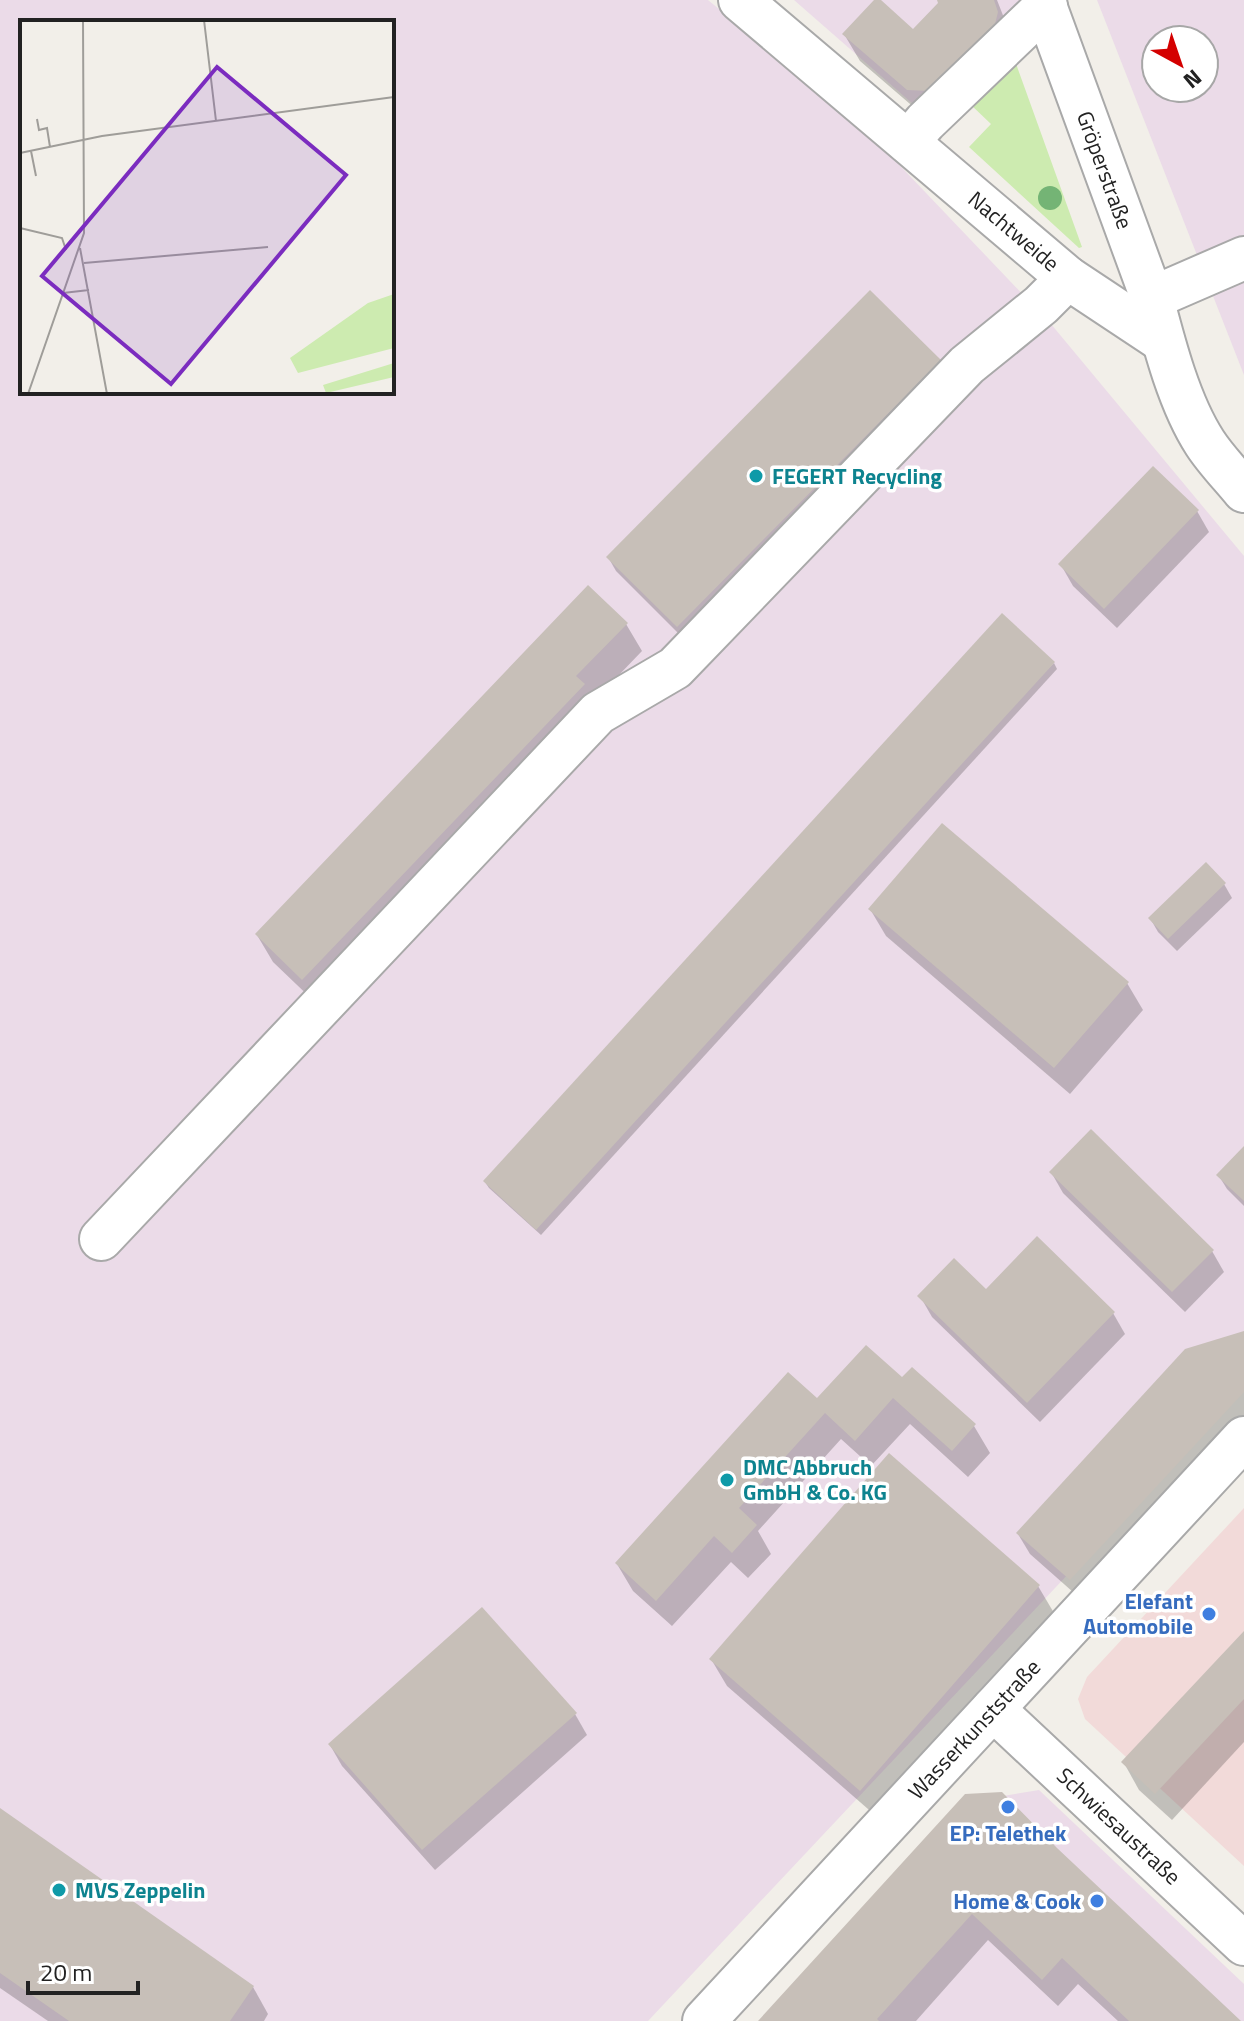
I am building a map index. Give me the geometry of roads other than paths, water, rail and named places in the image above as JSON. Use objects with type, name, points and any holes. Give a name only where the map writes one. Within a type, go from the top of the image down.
[{"type":"street","name":"Nachtweide","points":[[740,0],[1068,278],[1163,341]]},
{"type":"street","points":[[908,142],[1044,3]]},
{"type":"street","name":"Gröperstraße","points":[[1044,3],[1152,298],[1163,341]]},
{"type":"street","points":[[1152,298],[1240,264]]},
{"type":"street","points":[[101,1239],[598,713],[675,668],[967,365],[1041,305],[1068,278]]},
{"type":"street","points":[[1163,341],[1188,410],[1205,444],[1244,491]]},
{"type":"street","name":"Wasserkunststraße","points":[[704,2021],[1244,1438]]},
{"type":"street","name":"Schwiesaustraße","points":[[993,1709],[1244,1944]]},
{"type":"place","name":"FEGERT Recycling","points":[[756,476]]},
{"type":"place","name":"DMC Abbruch GmbH & Co. KG","points":[[727,1480]]},
{"type":"place","name":"Elefant Automobile","points":[[1209,1614]]},
{"type":"place","name":"EP: Telethek","points":[[1008,1807]]},
{"type":"place","name":"MVS Zeppelin","points":[[59,1890]]},
{"type":"place","name":"Home & Cook","points":[[1097,1901]]}]
